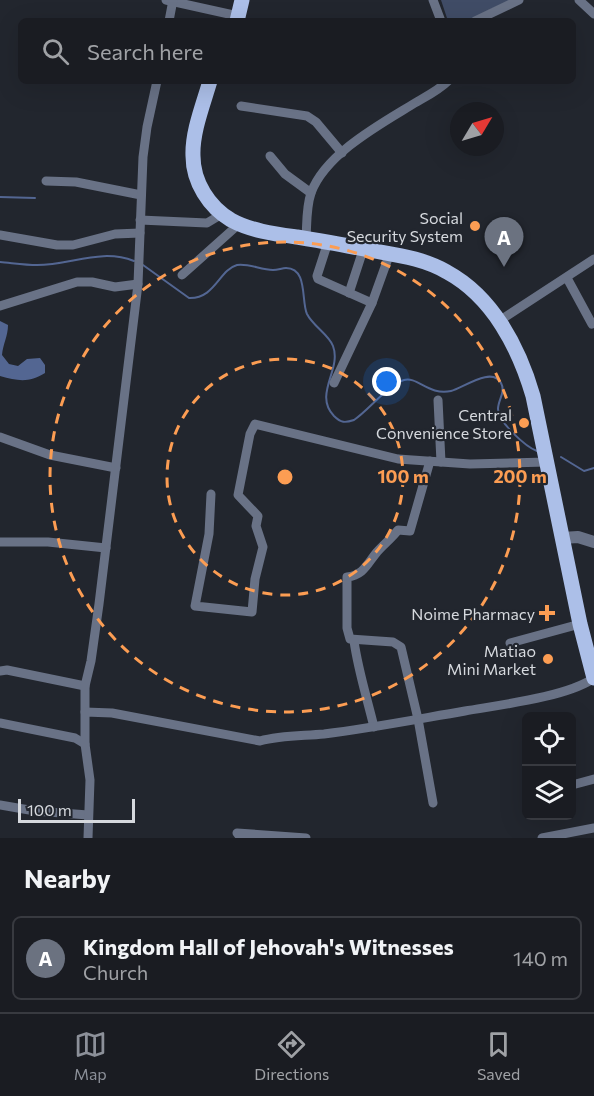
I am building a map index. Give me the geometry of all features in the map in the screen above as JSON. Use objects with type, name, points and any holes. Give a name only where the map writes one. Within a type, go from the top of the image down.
[{"type":"main road","points":[[232,14],[242,0]]},
{"type":"main road","points":[[209,84],[193,155],[198,182],[222,214],[239,224],[260,230],[306,234],[328,243],[422,251],[446,266]]},
{"type":"main road","points":[[219,84],[204,135],[202,155],[206,180],[227,207],[244,217],[306,234],[365,245],[390,254],[446,266],[466,274],[486,290],[526,351],[538,383],[580,624],[594,678]]},
{"type":"main road","points":[[503,319],[533,396],[547,462],[594,646]]},
{"type":"street","points":[[169,18],[170,0],[232,14]]},
{"type":"street","points":[[434,0],[440,18]]},
{"type":"street","points":[[481,18],[519,0]]},
{"type":"street","points":[[579,0],[594,14]]},
{"type":"street","points":[[88,838],[90,780],[85,744],[84,686],[96,628],[116,468],[138,284],[141,195],[147,127],[156,84]]},
{"type":"street","points":[[306,234],[311,193],[325,170],[342,153],[372,130],[443,84]]},
{"type":"street","points":[[241,106],[307,116],[316,122],[342,153]]},
{"type":"street","points":[[270,156],[285,174],[311,193]]},
{"type":"street","points":[[46,181],[76,182],[141,195]]},
{"type":"street","points":[[140,220],[207,223],[222,214]]},
{"type":"street","points":[[182,275],[239,224]]},
{"type":"street","points":[[0,235],[57,245],[72,245],[115,234],[140,233]]},
{"type":"street","points":[[328,243],[317,278],[372,303]]},
{"type":"street","points":[[349,293],[365,245]]},
{"type":"street","points":[[334,383],[372,303],[390,254]]},
{"type":"street","points":[[503,319],[594,260]]},
{"type":"street","points":[[567,278],[593,325]]},
{"type":"street","points":[[0,306],[76,282],[115,286],[138,284]]},
{"type":"street","points":[[438,400],[441,462]]},
{"type":"street","points":[[211,494],[209,534],[195,606],[252,612],[255,579],[263,547],[256,526],[258,516],[238,495],[250,434],[255,424],[398,459],[501,464],[547,462]]},
{"type":"street","points":[[0,437],[50,455],[116,468]]},
{"type":"street","points":[[430,461],[410,531],[398,530],[365,569],[357,576],[347,577],[347,628],[350,639],[393,642],[401,647],[418,719],[433,803]]},
{"type":"street","points":[[566,537],[594,542]]},
{"type":"street","points":[[0,542],[48,542],[106,548]]},
{"type":"street","points":[[510,643],[580,624]]},
{"type":"street","points":[[354,640],[357,663],[364,682],[374,727]]},
{"type":"street","points":[[0,671],[7,670],[84,686]]},
{"type":"street","points":[[85,712],[112,713],[260,741],[274,737],[374,727],[532,699],[581,686],[594,678]]},
{"type":"street","points":[[0,723],[75,738],[85,744]]},
{"type":"street","points":[[576,784],[594,779]]},
{"type":"street","points":[[0,805],[35,811],[88,815]]},
{"type":"street","points":[[542,838],[594,828]]},
{"type":"street","points":[[241,838],[237,833],[306,838]]},
{"type":"shaded area","points":[[441,0],[510,0],[472,18],[447,18]]},
{"type":"shaded area","points":[[0,321],[8,325],[2,355],[9,364],[18,366],[27,359],[40,358],[45,365],[45,373],[23,380],[0,376]]},
{"type":"waterway","points":[[0,197],[35,198]]},
{"type":"waterway","points":[[0,262],[37,265],[110,256],[134,261]]},
{"type":"waterway","points":[[143,265],[189,298],[205,294],[226,272],[237,265],[268,270],[293,269],[301,279],[307,314],[333,346],[334,364],[326,399],[328,408],[336,418],[343,422],[354,420],[392,387],[404,380],[414,381],[430,389],[443,392],[451,391],[484,377],[491,377],[497,378],[502,386],[498,409],[507,427],[537,451]]},
{"type":"waterway","points":[[561,457],[584,471],[594,468]]},
{"type":"place","name":"Social Security System","points":[[475,226]]},
{"type":"place","name":"Kingdom Hall of Jehovah's Witnesses","points":[[504,267]]},
{"type":"place","name":"Central Convenience Store","points":[[524,423]]},
{"type":"place","name":"Noime Pharmacy","points":[[547,613]]},
{"type":"place","name":"Matiao Mini Market","points":[[548,659]]}]
